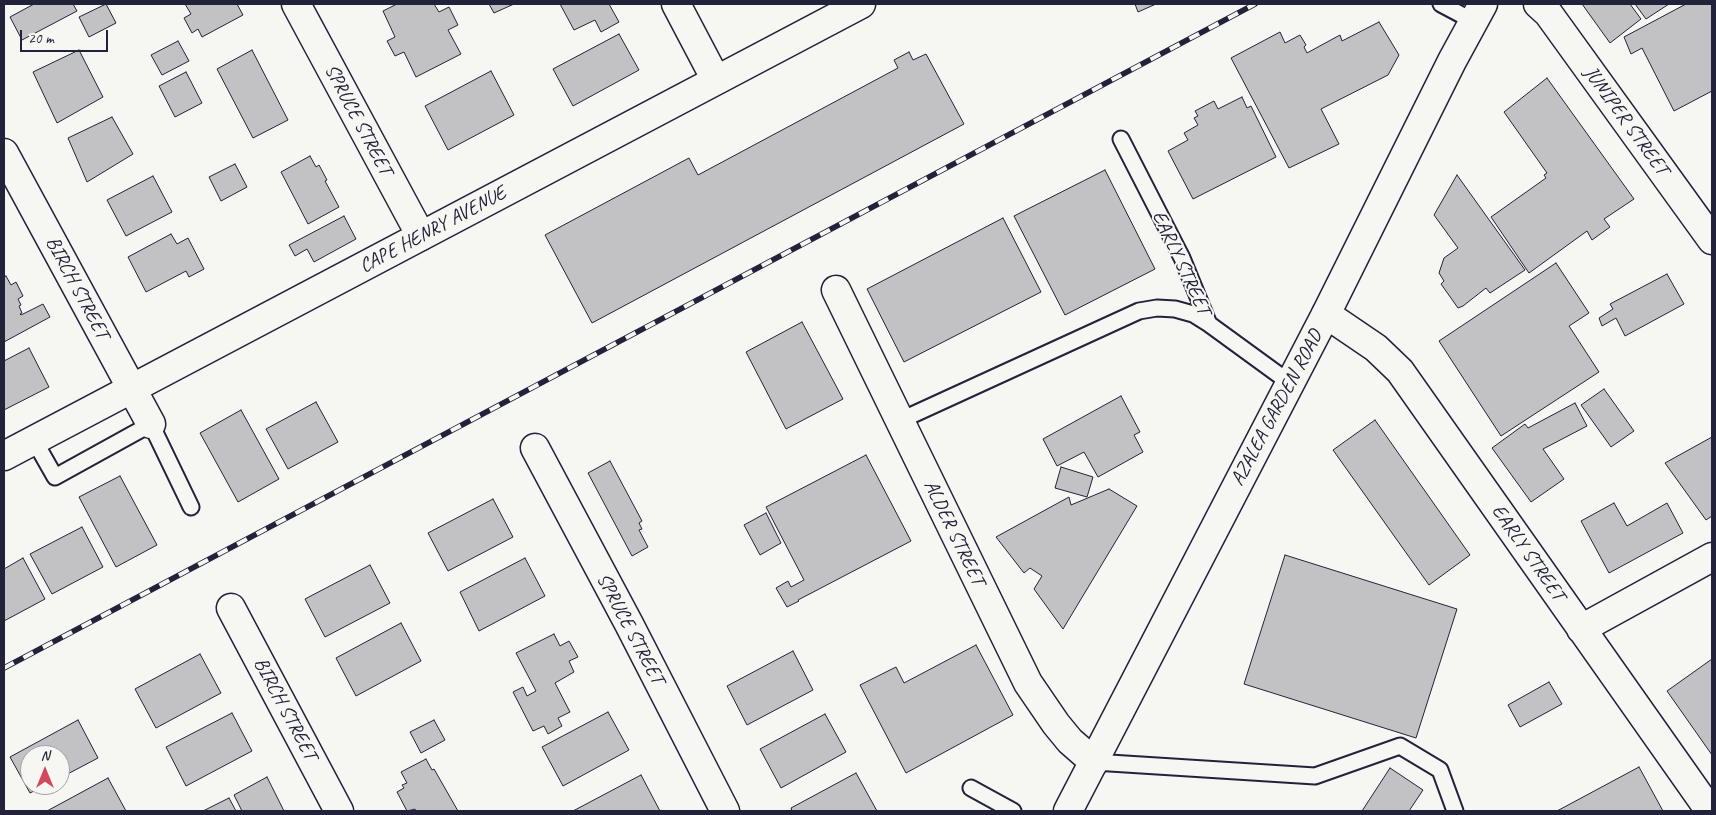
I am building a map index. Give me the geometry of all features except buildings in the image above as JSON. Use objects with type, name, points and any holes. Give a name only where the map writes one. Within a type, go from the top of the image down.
[{"type":"street","name":"SPRUCE STREET","points":[[296,4],[421,236]]},
{"type":"street","points":[[676,4],[716,80]]},
{"type":"street","name":"CAPE HENRY AVENUE","points":[[4,456],[861,4]]},
{"type":"street","name":"JUNIPER STREET","points":[[1538,4],[1553,21],[1712,240]]},
{"type":"street","name":"AZALEA GARDEN ROAD","points":[[1068,811],[1326,314],[1478,12]]},
{"type":"street","name":"BIRCH STREET","points":[[4,153],[151,424]]},
{"type":"street","name":"ALDER STREET","points":[[836,290],[1028,682],[1056,724],[1070,741],[1094,762]]},
{"type":"street","name":"EARLY STREET","points":[[1326,314],[1376,348],[1400,372],[1710,811]]},
{"type":"street","name":"SPRUCE STREET","points":[[535,448],[725,811]]},
{"type":"street","points":[[1581,629],[1712,557]]},
{"type":"street","name":"BIRCH STREET","points":[[231,608],[339,811]]},
{"type":"lane","points":[[1441,4],[1478,12]]},
{"type":"lane","name":"EARLY STREET","points":[[1120,139],[1182,258],[1209,324],[1290,383]]},
{"type":"lane","points":[[899,421],[1139,311],[1157,308],[1175,309],[1193,314],[1209,324]]},
{"type":"lane","points":[[34,440],[55,477],[151,424],[191,507]]},
{"type":"lane","points":[[1094,762],[1315,776],[1400,746],[1440,770],[1455,811]]},
{"type":"lane","points":[[971,788],[1012,811]]},
{"type":"railway","points":[[4,668],[1255,4]]}]
